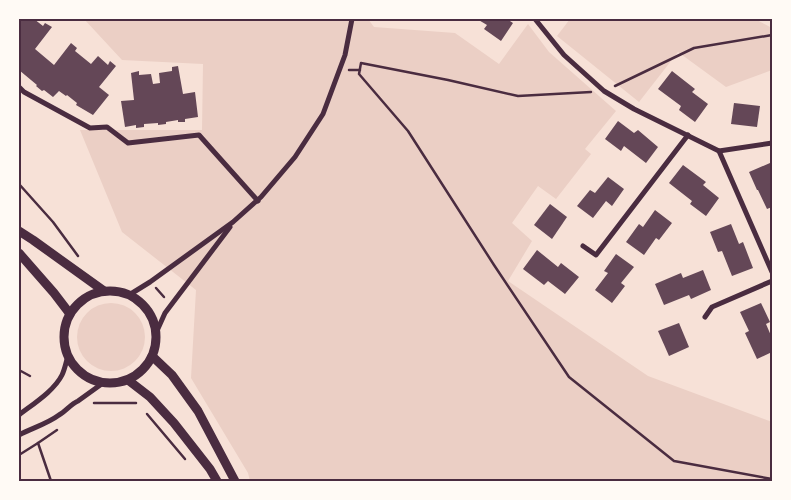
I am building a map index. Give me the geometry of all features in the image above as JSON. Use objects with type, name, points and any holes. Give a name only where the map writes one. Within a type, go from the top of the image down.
[{"type":"street","points":[[129,295],[234,222],[258,201],[295,157],[323,114],[345,55],[352,19]]},
{"type":"street","points":[[535,19],[564,54],[604,91],[634,108],[718,151],[772,143]]},
{"type":"street","points":[[19,87],[24,92],[90,128],[107,127],[128,143],[199,135],[258,201]]},
{"type":"street","points":[[583,246],[596,255],[688,136]]},
{"type":"street","points":[[718,151],[772,272]]},
{"type":"street","points":[[156,333],[171,305],[234,222]]},
{"type":"street","points":[[19,231],[104,291]]},
{"type":"street","points":[[19,253],[70,314]]},
{"type":"street","points":[[705,317],[712,307],[772,281]]},
{"type":"street","points":[[104,291],[129,295],[148,310],[154,321],[156,345],[152,356],[138,374],[128,380],[116,383],[103,383],[92,380],[74,366],[68,356],[64,335],[70,314],[79,303],[104,291]]},
{"type":"street","points":[[19,414],[58,381],[64,371],[68,356]]},
{"type":"street","points":[[152,356],[172,374],[198,411],[235,481]]},
{"type":"street","points":[[128,380],[150,397],[174,423],[210,469],[217,481]]},
{"type":"street","points":[[19,435],[53,419],[74,402],[103,383]]},
{"type":"path","points":[[772,35],[694,48],[604,91],[518,96],[361,63],[359,74],[408,131],[569,377],[674,461],[772,479]]},
{"type":"path","points":[[19,184],[53,222],[82,259]]},
{"type":"path","points":[[150,282],[171,305]]},
{"type":"path","points":[[19,370],[30,376]]},
{"type":"path","points":[[78,401],[86,407],[98,402],[138,403],[150,397]]},
{"type":"path","points":[[143,409],[186,460]]},
{"type":"path","points":[[19,455],[38,443],[51,481]]},
{"type":"shaded area","points":[[84,19],[368,19],[374,27],[455,33],[499,64],[528,24],[549,52],[616,111],[585,149],[591,154],[556,199],[538,186],[512,223],[532,241],[508,281],[648,376],[772,422],[772,481],[250,481],[248,473],[191,378],[196,290],[122,232],[80,130],[202,130],[203,64],[122,60]]},
{"type":"shaded area","points":[[570,19],[755,19],[772,28],[772,70],[726,87],[678,52],[639,102],[557,36]]},
{"type":"shaded area","points":[[111,303],[124,305],[135,313],[143,324],[145,337],[143,350],[135,361],[124,369],[111,371],[98,369],[87,361],[79,350],[77,337],[79,324],[87,313],[98,305]]},
{"type":"building","points":[[19,19],[34,19],[43,26],[45,23],[52,27],[35,49],[54,65],[71,43],[77,48],[75,51],[91,64],[98,56],[108,65],[110,61],[116,66],[99,87],[109,95],[93,115],[76,105],[77,103],[59,91],[53,97],[44,90],[42,91],[19,70]]},
{"type":"building","points":[[477,19],[507,19],[513,23],[501,41],[484,29],[487,25]]},
{"type":"building","points":[[178,66],[183,94],[195,92],[198,117],[185,119],[185,122],[178,122],[178,120],[158,125],[158,123],[144,124],[144,127],[136,128],[136,125],[125,127],[121,101],[134,100],[131,73],[139,71],[139,75],[151,74],[153,84],[160,83],[159,73],[172,71],[172,67]]},
{"type":"building","points":[[672,71],[695,89],[692,92],[708,104],[695,122],[679,110],[681,106],[658,89]]},
{"type":"building","points":[[734,103],[760,106],[757,127],[731,124]]},
{"type":"building","points":[[618,121],[634,133],[638,130],[658,147],[646,163],[624,146],[621,151],[605,139]]},
{"type":"building","points":[[770,163],[772,168],[772,207],[767,209],[749,172]]},
{"type":"building","points":[[683,165],[706,182],[703,185],[719,198],[706,216],[690,204],[692,201],[669,183]]},
{"type":"building","points":[[608,177],[624,189],[612,206],[606,201],[593,218],[577,206],[590,190],[595,193]]},
{"type":"building","points":[[550,204],[567,217],[552,239],[534,225]]},
{"type":"building","points":[[655,210],[672,223],[659,240],[656,238],[644,255],[626,242],[639,224],[643,227]]},
{"type":"building","points":[[731,224],[739,244],[743,242],[753,268],[732,276],[722,251],[718,252],[710,232]]},
{"type":"building","points":[[537,250],[558,267],[561,263],[579,277],[565,294],[548,281],[544,285],[523,269]]},
{"type":"building","points":[[616,254],[634,267],[621,283],[625,286],[612,303],[595,290],[608,273],[604,271]]},
{"type":"building","points":[[703,270],[711,290],[691,299],[689,295],[664,305],[655,284],[681,273],[683,278]]},
{"type":"building","points":[[761,303],[770,322],[766,324],[772,338],[772,352],[757,359],[745,333],[749,331],[740,312]]},
{"type":"building","points":[[679,323],[689,347],[669,356],[658,331]]}]
